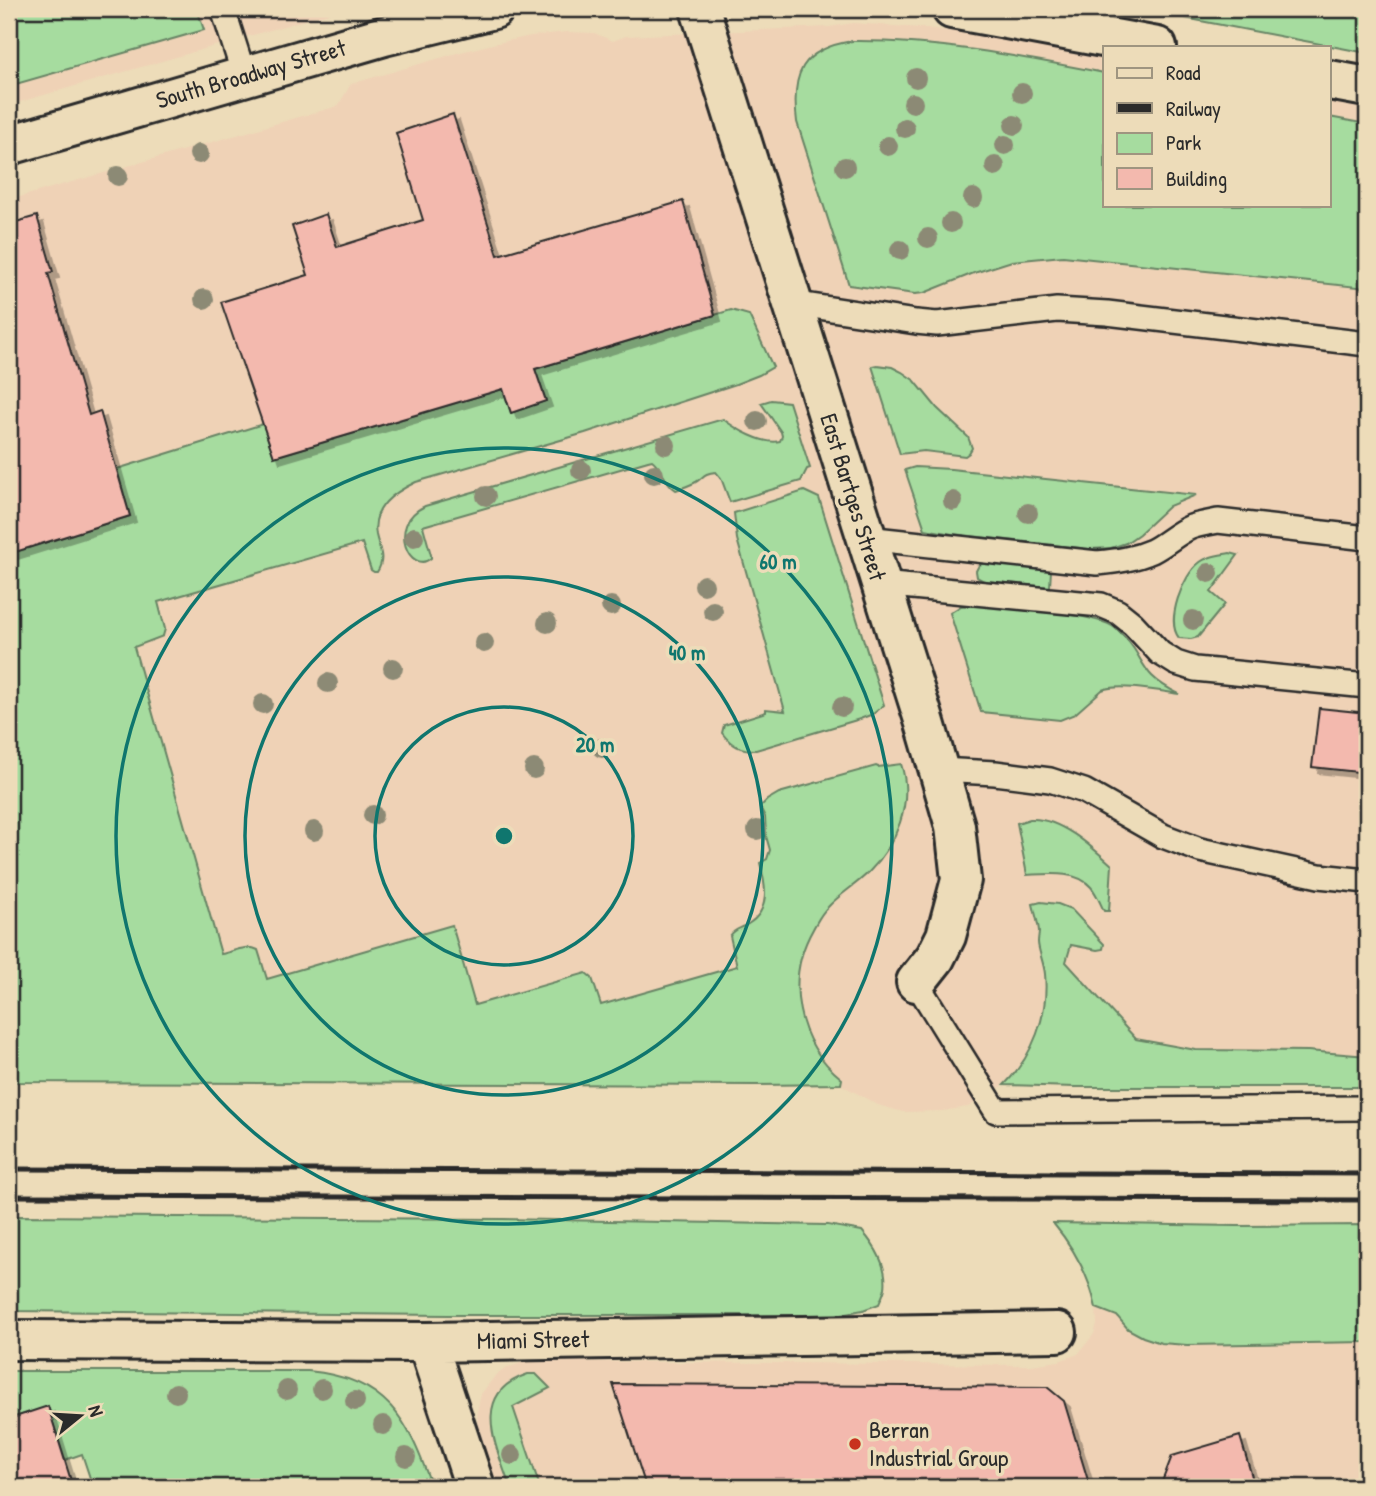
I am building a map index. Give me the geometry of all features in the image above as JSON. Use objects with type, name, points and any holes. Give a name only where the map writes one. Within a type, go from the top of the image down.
[{"type":"street","name":"South Broadway Street","points":[[9,145],[244,75],[494,9]]},
{"type":"street","name":"East Bartges Street","points":[[700,9],[955,826],[961,880],[946,936],[935,958],[916,982]]},
{"type":"street","points":[[952,9],[1152,46]]},
{"type":"street","points":[[1330,79],[1367,87]]},
{"type":"street","name":"Miami Street","points":[[9,1340],[427,1342],[1057,1332]]},
{"type":"street","points":[[427,1342],[475,1487]]},
{"type":"lane","points":[[223,9],[244,75]]},
{"type":"lane","points":[[792,303],[937,324],[1057,310],[1107,313],[1367,344]]},
{"type":"lane","points":[[866,538],[1097,563],[1138,556],[1189,528],[1218,521],[1367,538]]},
{"type":"lane","points":[[881,584],[1101,605],[1118,612],[1133,624],[1160,653],[1176,663],[1195,669],[1367,686]]},
{"type":"lane","points":[[939,770],[1007,774],[1050,780],[1084,791],[1163,836],[1200,850],[1319,876],[1367,881]]},
{"type":"lane","points":[[916,982],[996,1111],[1367,1108]]},
{"type":"shaded area","points":[[9,9],[343,9],[9,105]]},
{"type":"shaded area","points":[[853,23],[935,29],[1103,56],[1103,206],[1330,206],[1330,101],[1367,108],[1367,1087],[1004,1085],[968,1107],[903,1112],[878,1105],[840,1084],[9,1082],[9,200],[338,106],[351,84],[493,44],[567,32],[594,33],[613,41],[626,36],[829,27]]},
{"type":"shaded area","points":[[1053,1223],[1367,1225],[1367,1487],[496,1487],[479,1437],[477,1422],[481,1394],[495,1376],[526,1361],[1031,1365],[1059,1361],[1078,1354],[1094,1334],[1097,1324],[1096,1308],[1092,1291],[1070,1242]]},
{"type":"green space","points":[[9,9],[197,9],[204,30],[9,86]]},
{"type":"green space","points":[[1138,9],[1367,9],[1367,53]]},
{"type":"green space","points":[[852,41],[884,41],[948,46],[1103,73],[1103,206],[1330,206],[1330,117],[1367,124],[1367,288],[1063,256],[1012,261],[924,293],[849,285],[797,122],[796,105],[798,77],[803,66],[821,50]]},
{"type":"green space","points":[[731,310],[749,315],[773,367],[736,384],[585,433],[416,482],[386,502],[377,516],[375,525],[381,558],[377,572],[371,570],[362,543],[158,602],[165,629],[163,636],[134,647],[221,954],[244,948],[258,950],[267,979],[452,925],[475,1005],[586,973],[592,978],[601,1005],[737,966],[730,936],[755,918],[765,897],[760,863],[767,859],[770,850],[765,817],[760,807],[779,793],[876,766],[901,764],[904,808],[894,836],[869,872],[821,915],[804,949],[799,969],[800,1010],[805,1029],[814,1048],[842,1079],[841,1084],[9,1082],[9,554],[130,516],[117,469],[263,424],[274,457],[503,389],[511,413],[546,401],[535,369]]},
{"type":"green space","points":[[872,366],[892,367],[915,381],[937,408],[968,437],[972,448],[969,453],[965,456],[924,451],[900,454]]},
{"type":"green space","points":[[771,400],[789,402],[810,468],[801,481],[730,502],[716,472],[708,473],[694,483],[676,490],[652,460],[423,526],[431,558],[423,562],[416,560],[406,546],[406,525],[413,514],[425,506],[723,419],[758,438],[780,441],[781,432],[761,403]]},
{"type":"green space","points":[[915,467],[1196,495],[1169,506],[1126,543],[1111,548],[1090,549],[925,529],[905,470]]},
{"type":"green space","points":[[804,491],[819,498],[884,705],[873,714],[860,719],[756,750],[745,749],[733,744],[722,733],[724,725],[766,712],[766,709],[785,711],[737,539],[734,513]]},
{"type":"green space","points":[[1230,553],[1238,555],[1211,592],[1225,604],[1198,637],[1179,638],[1175,630],[1175,610],[1187,577],[1202,561]]},
{"type":"green space","points":[[985,563],[1051,570],[1050,587],[984,581],[977,577],[976,571],[979,565]]},
{"type":"green space","points":[[961,606],[1069,614],[1105,623],[1128,640],[1152,676],[1179,694],[1139,688],[1109,688],[1102,690],[1075,714],[1060,720],[981,712],[950,613]]},
{"type":"green space","points":[[1030,819],[1063,828],[1112,865],[1109,911],[1104,911],[1091,887],[1078,878],[1061,874],[1027,875],[1017,823]]},
{"type":"green space","points":[[1041,902],[1071,909],[1104,944],[1103,949],[1097,950],[1071,945],[1066,962],[1136,1039],[1196,1050],[1308,1051],[1367,1056],[1367,1087],[1004,1085],[1031,1048],[1044,1005],[1045,974],[1033,904]]},
{"type":"green space","points":[[9,1216],[502,1219],[828,1225],[862,1231],[880,1257],[885,1288],[879,1304],[836,1315],[9,1311]]},
{"type":"green space","points":[[1053,1223],[1367,1225],[1367,1342],[1187,1345],[1161,1343],[1143,1337],[1128,1329],[1117,1316],[1096,1308],[1080,1263]]},
{"type":"green space","points":[[9,1371],[308,1371],[335,1375],[358,1383],[391,1406],[413,1441],[432,1487],[93,1487],[82,1454],[65,1460],[48,1407],[9,1419]]},
{"type":"green space","points":[[528,1374],[536,1374],[550,1388],[513,1407],[540,1487],[510,1487],[494,1438],[493,1407],[498,1394],[510,1383]]},
{"type":"building","points":[[453,114],[498,255],[683,201],[715,315],[535,369],[546,401],[511,413],[503,389],[274,457],[221,302],[308,275],[292,226],[326,214],[337,247],[423,220],[396,133]]},
{"type":"building","points":[[37,216],[53,272],[48,273],[89,415],[100,411],[130,516],[9,554],[9,224]]},
{"type":"building","points":[[1319,708],[1367,713],[1367,773],[1312,767]]},
{"type":"building","name":"Berran Industrial Group","points":[[613,1384],[1047,1387],[1064,1401],[1090,1487],[646,1487]]},
{"type":"building","points":[[48,1406],[73,1487],[9,1487],[9,1419]]},
{"type":"building","points":[[1240,1436],[1255,1487],[1160,1487],[1172,1456]]},
{"type":"railway","points":[[9,1169],[1367,1174]]},
{"type":"railway","points":[[9,1196],[1367,1200]]},
{"type":"place","name":"Berran Industrial Group","points":[[855,1444]]}]
